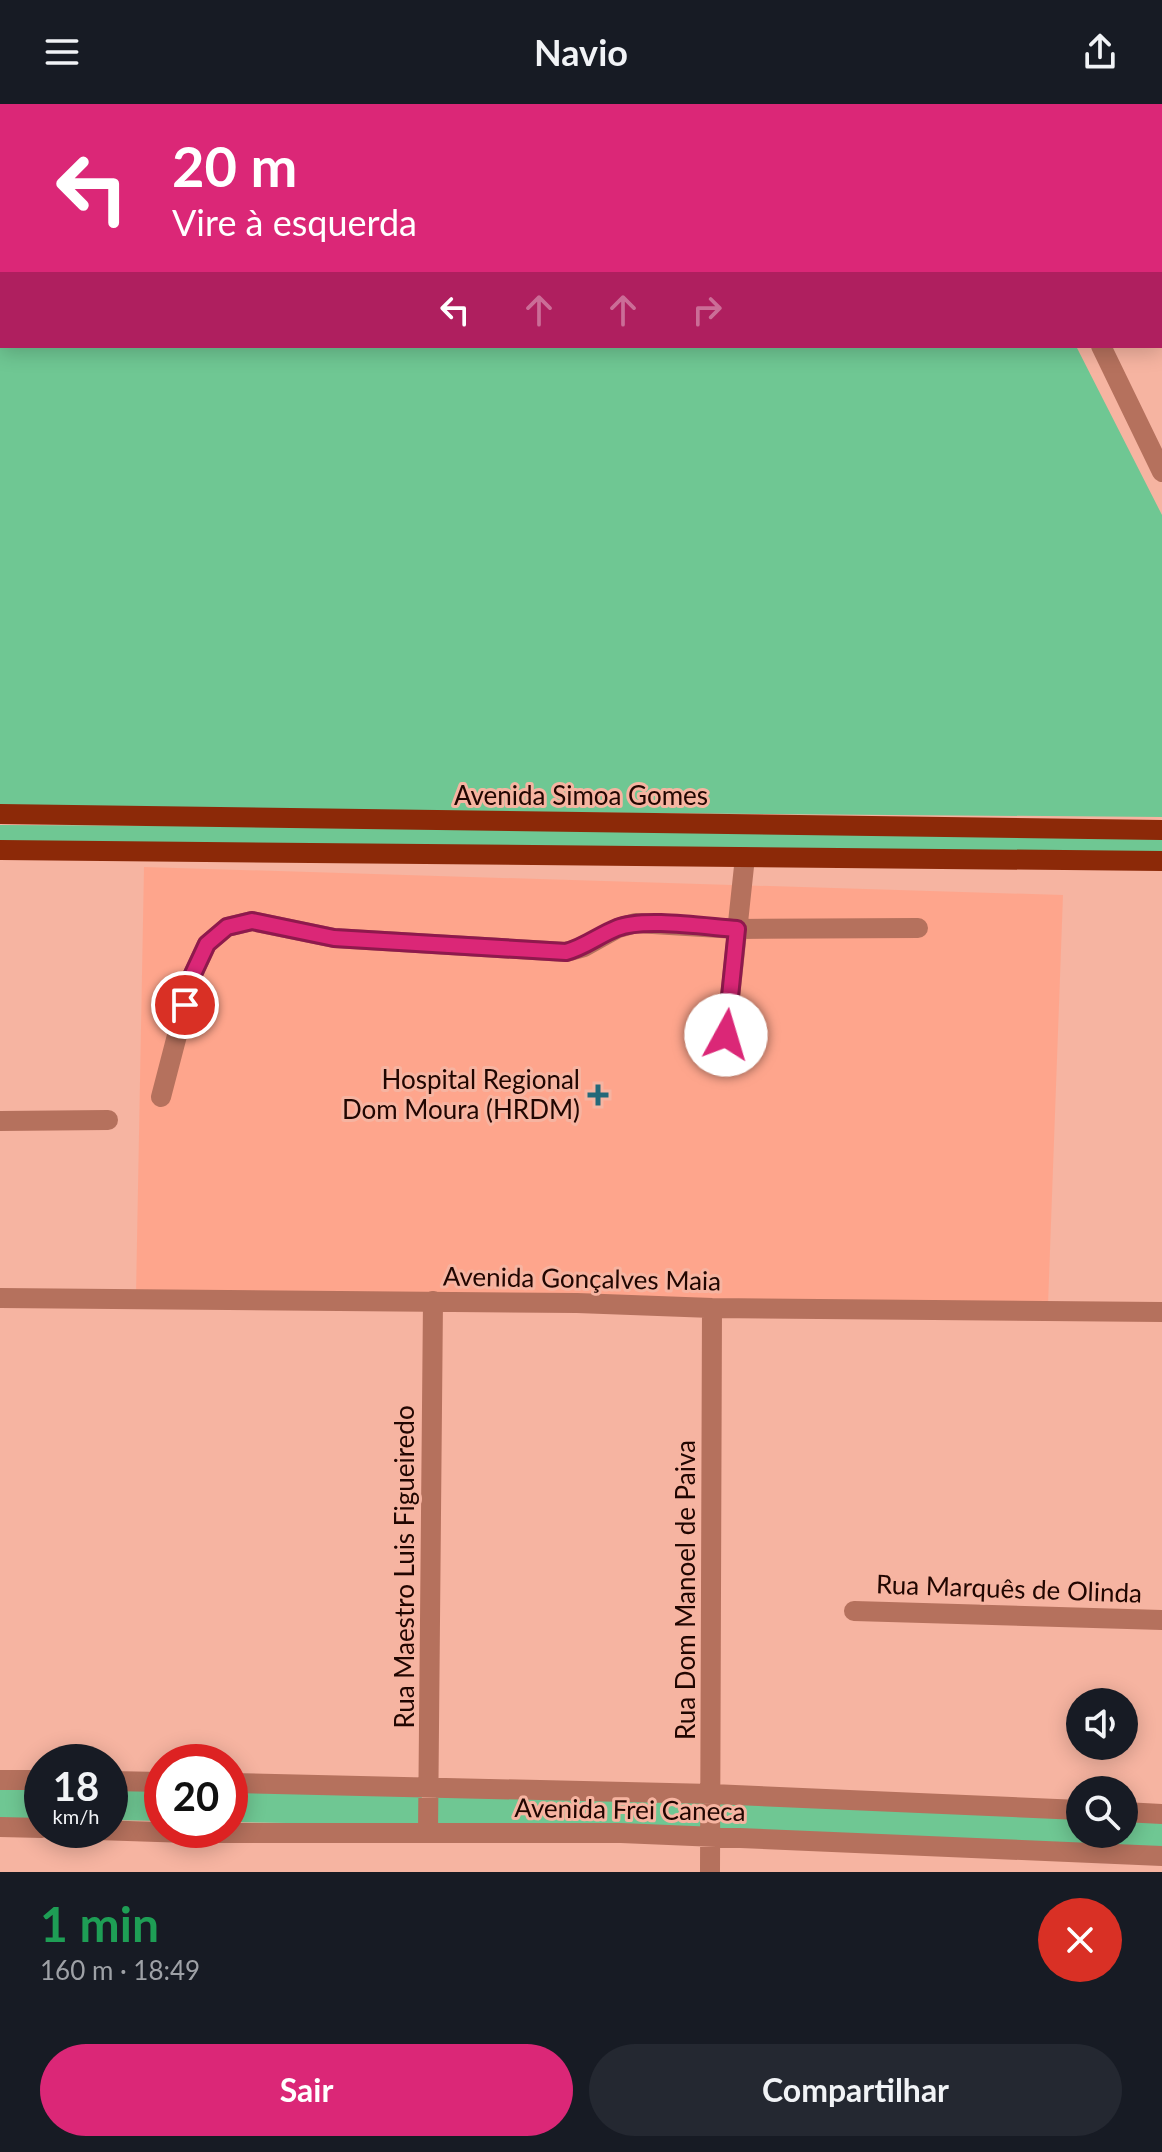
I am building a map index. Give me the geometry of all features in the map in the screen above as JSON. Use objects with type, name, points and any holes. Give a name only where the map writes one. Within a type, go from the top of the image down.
[{"type":"main road","name":"Avenida Simoa Gomes","points":[[0,814],[1162,830]]},
{"type":"main road","points":[[680,857],[686,842],[681,822]]},
{"type":"main road","points":[[743,822],[738,837],[745,857]]},
{"type":"main road","points":[[0,850],[1162,861]]},
{"type":"street","points":[[1102,348],[1162,472]]},
{"type":"street","points":[[726,1035],[745,857]]},
{"type":"street","points":[[161,1097],[193,974],[207,944],[227,927],[252,921],[334,938],[566,952],[636,923],[737,929],[918,928]]},
{"type":"street","points":[[0,1121],[108,1120]]},
{"type":"street","name":"Avenida Gonçalves Maia","points":[[0,1298],[1162,1312]]},
{"type":"street","name":"Rua Maestro Luis Figueiredo","points":[[428,1833],[433,1301]]},
{"type":"street","name":"Rua Dom Manoel de Paiva","points":[[710,1872],[712,1308]]},
{"type":"street","name":"Rua Marquês de Olinda","points":[[854,1611],[1162,1620]]},
{"type":"street","points":[[0,1780],[24,1780]]},
{"type":"street","name":"Avenida Frei Caneca","points":[[248,1783],[712,1794],[1066,1809]]},
{"type":"street","points":[[1138,1813],[1162,1814]]},
{"type":"street","points":[[0,1827],[24,1828]]},
{"type":"street","name":"Avenida Frei Caneca","points":[[128,1830],[621,1833],[1162,1856]]},
{"type":"shaded area","name":"Hospital Regional Dom Moura (HRDM)","points":[[144,867],[1063,895],[1048,1305],[136,1295]]},
{"type":"green space","points":[[0,348],[1077,348],[1162,515],[1162,817],[0,808]]},
{"type":"green space","points":[[0,825],[894,829],[1162,834],[1162,867],[0,847]]},
{"type":"green space","points":[[0,1788],[24,1789],[24,1819],[0,1818]]},
{"type":"green space","points":[[128,1790],[144,1791],[144,1821],[128,1820]]},
{"type":"green space","points":[[248,1792],[422,1795],[420,1825],[248,1822]]},
{"type":"green space","points":[[436,1795],[705,1801],[704,1829],[434,1827]]},
{"type":"green space","points":[[717,1801],[1066,1814],[1066,1846],[719,1831]]},
{"type":"green space","points":[[1138,1818],[1162,1819],[1162,1850],[1115,1848],[1138,1848]]},
{"type":"place","name":"Hospital Regional Dom Moura (HRDM)","points":[[598,1095]]},
{"type":"route","points":[[185,1005],[193,974],[207,944],[227,927],[252,921],[334,938],[566,952],[636,923],[737,929],[726,1035]]}]
